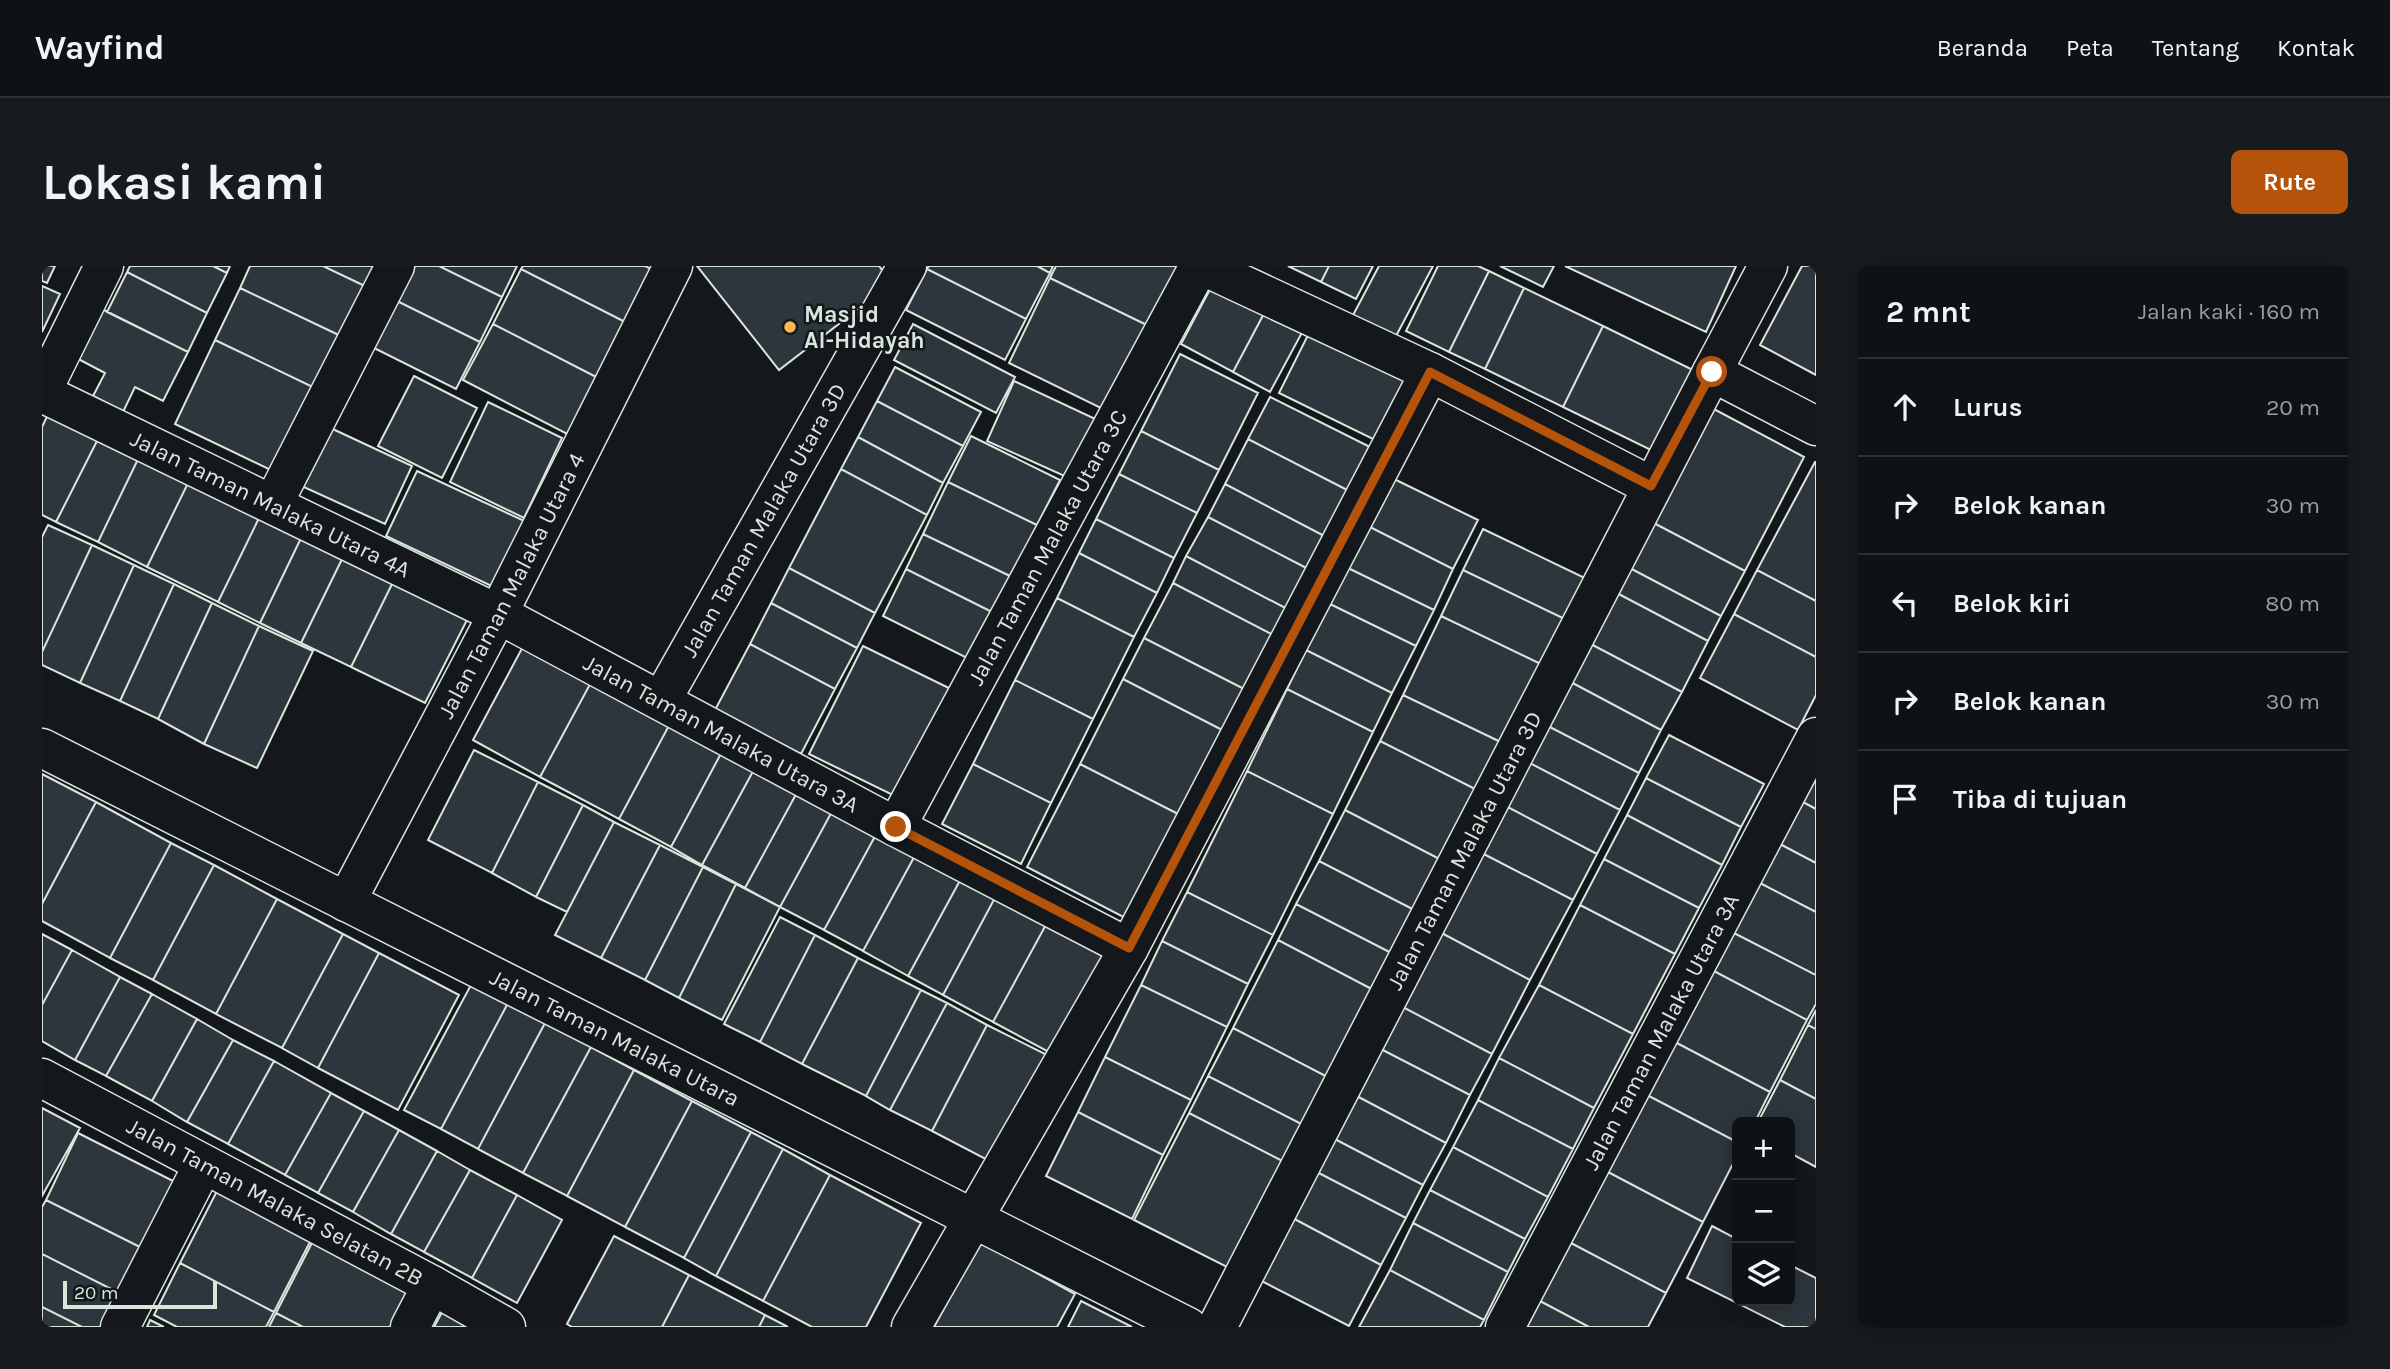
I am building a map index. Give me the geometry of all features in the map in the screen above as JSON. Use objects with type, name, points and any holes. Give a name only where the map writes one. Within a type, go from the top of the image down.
[{"type":"street","points":[[42,392],[104,266]]},
{"type":"street","points":[[273,504],[396,266]]},
{"type":"street","name":"Jalan Taman Malaka Utara 4","points":[[346,902],[499,614],[673,266]]},
{"type":"street","name":"Jalan Taman Malaka Utara 3D","points":[[661,701],[908,266]]},
{"type":"street","points":[[1201,266],[1430,372],[1651,486]]},
{"type":"street","name":"Jalan Taman Malaka Utara 3C","points":[[896,827],[1201,266]]},
{"type":"street","name":"Jalan Taman Malaka Utara 3D","points":[[1217,1327],[1651,486],[1768,266]]},
{"type":"street","points":[[911,1327],[1129,948],[1430,372]]},
{"type":"street","points":[[1712,372],[1816,426]]},
{"type":"street","name":"Jalan Taman Malaka Utara 4A","points":[[42,392],[499,614]]},
{"type":"street","name":"Jalan Taman Malaka Utara 3A","points":[[499,614],[896,827],[1129,948]]},
{"type":"street","name":"Jalan Taman Malaka Utara 3A","points":[[1505,1327],[1816,737]]},
{"type":"street","name":"Jalan Taman Malaka Utara","points":[[42,748],[1188,1327]]},
{"type":"street","name":"Jalan Taman Malaka Selatan 2B","points":[[42,1078],[506,1327]]},
{"type":"street","points":[[120,1327],[203,1165]]},
{"type":"street","points":[[410,1327],[432,1285]]},
{"type":"building","points":[[42,266],[55,266],[47,283],[42,281]]},
{"type":"building","points":[[130,266],[213,266],[227,273],[207,313],[127,272]]},
{"type":"building","points":[[213,266],[230,266],[227,273]]},
{"type":"building","points":[[250,266],[323,266],[369,288],[345,338],[240,288]]},
{"type":"building","points":[[323,266],[380,266],[369,288]]},
{"type":"building","points":[[412,266],[439,266],[502,297],[480,342],[395,300]]},
{"type":"building","points":[[439,266],[517,266],[502,297]]},
{"type":"building","points":[[523,266],[645,266],[658,272],[631,325],[521,269]]},
{"type":"building","name":"Masjid Al-Hidayah","points":[[697,266],[879,266],[892,283],[779,370]]},
{"type":"building","points":[[929,266],[1037,266],[1050,273],[1026,319],[927,269]]},
{"type":"building","points":[[1037,266],[1053,266],[1050,273]]},
{"type":"building","points":[[1056,266],[1187,266],[1155,329],[1050,278]]},
{"type":"building","points":[[1288,266],[1329,266],[1321,282]]},
{"type":"building","points":[[1329,266],[1373,266],[1356,299],[1321,282]]},
{"type":"building","points":[[1379,266],[1433,266],[1395,338],[1352,317]]},
{"type":"building","points":[[1438,266],[1478,266],[1489,271],[1449,352],[1406,331]]},
{"type":"building","points":[[1500,266],[1554,266],[1543,287]]},
{"type":"building","points":[[1565,266],[1736,266],[1706,332]]},
{"type":"building","points":[[1802,266],[1816,266],[1816,375],[1760,345]]},
{"type":"building","points":[[521,269],[631,325],[602,380],[493,324]]},
{"type":"building","points":[[927,269],[1026,319],[1005,360],[906,310]]},
{"type":"building","points":[[1489,271],[1524,288],[1485,369],[1449,352]]},
{"type":"building","points":[[127,272],[207,313],[188,352],[107,312]]},
{"type":"building","points":[[1050,278],[1155,329],[1113,414],[1009,363]]},
{"type":"building","points":[[1216,278],[1268,306],[1233,372],[1181,344]]},
{"type":"building","points":[[42,286],[60,294],[42,332]]},
{"type":"building","points":[[240,288],[345,338],[319,390],[215,340]]},
{"type":"building","points":[[1524,288],[1603,326],[1563,407],[1485,369]]},
{"type":"building","points":[[395,300],[480,342],[456,389],[372,347]]},
{"type":"building","points":[[90,303],[188,352],[163,401],[135,387],[123,412],[93,396],[105,373],[65,352]]},
{"type":"building","points":[[1268,306],[1305,327],[1270,392],[1233,372]]},
{"type":"building","points":[[493,324],[602,380],[573,437],[463,380]]},
{"type":"building","points":[[913,324],[1015,377],[996,413],[894,360]]},
{"type":"building","points":[[1603,326],[1697,372],[1657,453],[1563,407]]},
{"type":"building","points":[[1310,331],[1408,379],[1377,441],[1279,393]]},
{"type":"building","points":[[215,340],[319,390],[279,474],[175,424]]},
{"type":"building","points":[[1180,354],[1258,393],[1219,470],[1141,431]]},
{"type":"building","points":[[895,367],[981,412],[963,446],[877,401]]},
{"type":"building","points":[[414,376],[477,408],[442,478],[378,446]]},
{"type":"building","points":[[1014,381],[1106,424],[1080,483],[987,441]]},
{"type":"building","points":[[1270,397],[1376,450],[1353,493],[1248,439]]},
{"type":"building","points":[[877,401],[963,446],[943,483],[858,437]]},
{"type":"building","points":[[488,402],[562,438],[524,518],[450,482]]},
{"type":"building","points":[[1710,407],[1804,457],[1745,571],[1650,521]]},
{"type":"building","points":[[50,410],[100,435],[56,522],[42,515],[42,427]]},
{"type":"building","points":[[322,424],[412,466],[385,524],[295,483]]},
{"type":"building","points":[[1141,431],[1219,470],[1197,513],[1119,474]]},
{"type":"building","points":[[100,435],[140,455],[98,542],[56,522]]},
{"type":"building","points":[[971,436],[1060,480],[1037,525],[948,482]]},
{"type":"building","points":[[858,437],[943,483],[927,515],[841,469]]},
{"type":"building","points":[[1248,439],[1353,493],[1330,539],[1225,484]]},
{"type":"building","points":[[140,455],[190,479],[147,567],[98,542]]},
{"type":"building","points":[[1816,462],[1816,601],[1757,570]]},
{"type":"building","points":[[841,469],[927,515],[875,613],[789,568]]},
{"type":"building","points":[[417,471],[533,525],[502,591],[386,536]]},
{"type":"building","points":[[1119,474],[1197,513],[1174,558],[1096,519]]},
{"type":"building","points":[[1392,478],[1478,520],[1453,569],[1368,526]]},
{"type":"building","points":[[190,479],[261,514],[218,602],[147,567]]},
{"type":"building","points":[[948,482],[1037,525],[1012,577],[923,534]]},
{"type":"building","points":[[1225,484],[1330,539],[1314,572],[1208,517]]},
{"type":"building","points":[[261,514],[303,534],[260,623],[218,602]]},
{"type":"building","points":[[1208,517],[1314,572],[1293,612],[1186,556]]},
{"type":"building","points":[[1096,519],[1174,558],[1157,593],[1079,553]]},
{"type":"building","points":[[1650,521],[1745,571],[1721,616],[1626,566]]},
{"type":"building","points":[[48,525],[92,545],[42,652],[42,537]]},
{"type":"building","points":[[1368,526],[1453,569],[1434,610],[1348,568]]},
{"type":"building","points":[[1483,529],[1591,581],[1571,622],[1463,570]]},
{"type":"building","points":[[303,534],[344,555],[301,643],[260,623]]},
{"type":"building","points":[[923,534],[1012,577],[994,613],[906,569]]},
{"type":"building","points":[[92,545],[134,565],[80,683],[42,665],[42,652]]},
{"type":"building","points":[[1079,553],[1157,593],[1134,637],[1057,598]]},
{"type":"building","points":[[344,555],[394,580],[351,667],[301,643]]},
{"type":"building","points":[[1186,556],[1293,612],[1279,638],[1173,583]]},
{"type":"building","points":[[134,565],[174,584],[120,701],[80,683]]},
{"type":"building","points":[[1626,566],[1721,616],[1708,641],[1613,591]]},
{"type":"building","points":[[789,568],[875,613],[857,648],[771,603]]},
{"type":"building","points":[[1348,568],[1434,610],[1416,646],[1330,604]]},
{"type":"building","points":[[906,569],[994,613],[971,660],[883,616]]},
{"type":"building","points":[[1463,570],[1571,622],[1549,668],[1441,616]]},
{"type":"building","points":[[1757,570],[1816,601],[1816,657],[1734,614]]},
{"type":"building","points":[[394,580],[469,616],[425,703],[351,667]]},
{"type":"building","points":[[1173,583],[1279,638],[1252,693],[1144,638]]},
{"type":"building","points":[[174,584],[212,603],[158,719],[120,701]]},
{"type":"building","points":[[1613,591],[1708,641],[1682,692],[1587,642]]},
{"type":"building","points":[[1057,598],[1134,637],[1093,719],[1015,680]]},
{"type":"building","points":[[212,603],[259,626],[204,744],[158,719]]},
{"type":"building","points":[[771,603],[857,648],[835,689],[750,644]]},
{"type":"building","points":[[1330,604],[1416,646],[1392,693],[1306,650]]},
{"type":"building","points":[[1734,614],[1816,657],[1816,695],[1798,730],[1700,678]]},
{"type":"building","points":[[1441,616],[1549,668],[1511,747],[1403,695]]},
{"type":"building","points":[[259,626],[313,651],[257,768],[204,744]]},
{"type":"building","points":[[1144,638],[1252,693],[1230,734],[1123,679]]},
{"type":"building","points":[[527,639],[595,675],[540,777],[473,740]]},
{"type":"building","points":[[1587,642],[1682,692],[1661,730],[1567,680]]},
{"type":"building","points":[[750,644],[835,689],[801,754],[715,710]]},
{"type":"building","points":[[863,646],[957,692],[903,800],[809,754]]},
{"type":"building","points":[[1306,650],[1392,693],[1373,732],[1287,689]]},
{"type":"building","points":[[595,675],[673,718],[619,819],[540,777]]},
{"type":"building","points":[[1123,679],[1230,734],[1186,818],[1080,764]]},
{"type":"building","points":[[1015,680],[1093,719],[1051,803],[973,764]]},
{"type":"building","points":[[1567,680],[1661,730],[1639,773],[1544,724]]},
{"type":"building","points":[[1287,689],[1373,732],[1333,814],[1247,771]]},
{"type":"building","points":[[1403,695],[1511,747],[1487,795],[1380,741]]},
{"type":"building","points":[[673,718],[725,746],[671,847],[619,819]]},
{"type":"building","points":[[1544,724],[1639,773],[1620,810],[1524,760]]},
{"type":"building","points":[[1669,735],[1764,784],[1741,827],[1646,778]]},
{"type":"building","points":[[1380,741],[1487,795],[1451,865],[1345,810]]},
{"type":"building","points":[[725,746],[757,764],[702,865],[671,847]]},
{"type":"building","points":[[474,750],[538,782],[492,873],[428,840]]},
{"type":"building","points":[[1524,760],[1620,810],[1597,854],[1502,804]]},
{"type":"building","points":[[757,764],[800,787],[745,888],[702,865]]},
{"type":"building","points":[[973,764],[1051,803],[1021,864],[942,824]]},
{"type":"building","points":[[1080,764],[1186,818],[1133,922],[1027,867]]},
{"type":"building","points":[[1247,771],[1333,814],[1273,935],[1187,892]]},
{"type":"building","points":[[1816,771],[1816,809],[1801,801]]},
{"type":"building","points":[[42,774],[96,802],[42,904]]},
{"type":"building","points":[[1646,778],[1741,827],[1722,865],[1627,815]]},
{"type":"building","points":[[538,782],[583,805],[536,897],[492,873]]},
{"type":"building","points":[[800,787],[835,806],[780,907],[745,888]]},
{"type":"building","points":[[1801,801],[1816,809],[1816,863],[1778,843]]},
{"type":"building","points":[[96,802],[171,843],[110,958],[42,921],[42,904]]},
{"type":"building","points":[[1502,804],[1597,854],[1573,900],[1478,851]]},
{"type":"building","points":[[583,805],[614,822],[567,912],[536,897]]},
{"type":"building","points":[[835,806],[879,829],[824,930],[780,907]]},
{"type":"building","points":[[1345,810],[1451,865],[1426,916],[1319,861]]},
{"type":"building","points":[[1627,815],[1722,865],[1699,908],[1604,859]]},
{"type":"building","points":[[614,822],[660,845],[601,958],[555,935]]},
{"type":"building","points":[[879,829],[918,850],[863,951],[824,930]]},
{"type":"building","points":[[171,843],[214,865],[153,980],[110,958]]},
{"type":"building","points":[[1778,843],[1816,863],[1816,912],[1758,882]]},
{"type":"building","points":[[660,845],[703,867],[645,980],[601,958]]},
{"type":"building","points":[[918,850],[963,875],[908,976],[863,951]]},
{"type":"building","points":[[1478,851],[1573,900],[1530,980],[1436,930]]},
{"type":"building","points":[[1604,859],[1699,908],[1675,954],[1580,905]]},
{"type":"building","points":[[1319,861],[1426,916],[1403,959],[1296,904]]},
{"type":"building","points":[[214,865],[277,899],[216,1014],[153,980]]},
{"type":"building","points":[[703,867],[736,884],[679,998],[645,980]]},
{"type":"building","points":[[963,875],[997,894],[943,995],[908,976]]},
{"type":"building","points":[[1758,882],[1816,912],[1816,975],[1732,932]]},
{"type":"building","points":[[736,884],[780,907],[722,1020],[679,998]]},
{"type":"building","points":[[1187,892],[1273,935],[1248,984],[1162,941]]},
{"type":"building","points":[[997,894],[1048,921],[993,1022],[943,995]]},
{"type":"building","points":[[277,899],[343,934],[282,1048],[216,1014]]},
{"type":"building","points":[[1296,904],[1403,959],[1385,996],[1278,940]]},
{"type":"building","points":[[1580,905],[1675,954],[1633,1034],[1539,985]]},
{"type":"building","points":[[780,917],[815,935],[760,1042],[724,1024]]},
{"type":"building","points":[[1048,921],[1113,956],[1058,1057],[993,1022]]},
{"type":"building","points":[[1436,930],[1530,980],[1492,1054],[1397,1004]]},
{"type":"building","points":[[1732,932],[1816,975],[1816,1004],[1807,1020],[1712,970]]},
{"type":"building","points":[[42,934],[72,950],[42,1005]]},
{"type":"building","points":[[343,934],[379,953],[318,1068],[282,1048]]},
{"type":"building","points":[[815,935],[858,958],[802,1064],[760,1042]]},
{"type":"building","points":[[1278,940],[1385,996],[1339,1083],[1233,1028]]},
{"type":"building","points":[[1162,941],[1248,984],[1227,1027],[1141,985]]},
{"type":"building","points":[[72,950],[120,977],[75,1060],[42,1041],[42,1005]]},
{"type":"building","points":[[379,953],[459,995],[398,1110],[318,1068]]},
{"type":"building","points":[[858,958],[921,990],[866,1096],[802,1064]]},
{"type":"building","points":[[1712,970],[1807,1020],[1770,1092],[1675,1042]]},
{"type":"building","points":[[120,977],[152,994],[106,1076],[75,1060]]},
{"type":"building","points":[[472,983],[508,1003],[441,1129],[404,1110]]},
{"type":"building","points":[[1141,985],[1227,1027],[1191,1100],[1105,1057]]},
{"type":"building","points":[[1539,985],[1633,1034],[1594,1108],[1499,1058]]},
{"type":"building","points":[[921,990],[947,1003],[890,1110],[866,1096]]},
{"type":"building","points":[[152,994],[197,1019],[152,1101],[106,1076]]},
{"type":"building","points":[[508,1003],[545,1023],[478,1149],[441,1129]]},
{"type":"building","points":[[947,1003],[987,1025],[932,1131],[890,1110]]},
{"type":"building","points":[[1397,1004],[1492,1054],[1470,1095],[1375,1046]]},
{"type":"building","points":[[1816,1010],[1816,1029],[1808,1025]]},
{"type":"building","points":[[197,1019],[233,1040],[187,1122],[152,1101]]},
{"type":"building","points":[[545,1023],[591,1047],[523,1173],[478,1149]]},
{"type":"building","points":[[987,1025],[1053,1058],[997,1165],[932,1131]]},
{"type":"building","points":[[1808,1025],[1816,1029],[1816,1099],[1780,1080]]},
{"type":"building","points":[[1233,1028],[1339,1083],[1315,1131],[1208,1076]]},
{"type":"building","points":[[233,1040],[274,1061],[228,1144],[187,1122]]},
{"type":"building","points":[[1675,1042],[1770,1092],[1758,1117],[1732,1117],[1732,1139],[1647,1095]]},
{"type":"building","points":[[1375,1046],[1470,1095],[1446,1143],[1351,1093]]},
{"type":"building","points":[[591,1047],[634,1070],[567,1196],[523,1173]]},
{"type":"building","points":[[1105,1057],[1191,1100],[1163,1155],[1078,1112]]},
{"type":"building","points":[[1499,1058],[1594,1108],[1573,1149],[1478,1100]]},
{"type":"building","points":[[274,1061],[331,1093],[285,1175],[228,1144]]},
{"type":"building","points":[[634,1070],[692,1101],[625,1227],[567,1196]]},
{"type":"building","points":[[1208,1076],[1315,1131],[1296,1168],[1189,1113]]},
{"type":"building","points":[[1780,1080],[1816,1099],[1816,1167],[1795,1156],[1795,1117],[1761,1117]]},
{"type":"building","points":[[331,1093],[364,1111],[318,1193],[285,1175]]},
{"type":"building","points":[[1351,1093],[1446,1143],[1423,1185],[1329,1136]]},
{"type":"building","points":[[1647,1095],[1732,1139],[1732,1166],[1703,1222],[1608,1172]]},
{"type":"building","points":[[1478,1100],[1573,1149],[1548,1197],[1453,1147]]},
{"type":"building","points":[[692,1101],[751,1132],[684,1258],[625,1227]]},
{"type":"building","points":[[42,1108],[80,1128],[42,1196]]},
{"type":"building","points":[[364,1111],[399,1130],[353,1212],[318,1193]]},
{"type":"building","points":[[1078,1112],[1163,1155],[1132,1219],[1046,1176]]},
{"type":"building","points":[[1189,1113],[1296,1168],[1241,1274],[1134,1220]]},
{"type":"building","points":[[399,1130],[437,1151],[391,1234],[353,1212]]},
{"type":"building","points":[[751,1132],[783,1149],[716,1276],[684,1258]]},
{"type":"building","points":[[78,1133],[181,1185],[148,1251],[46,1200]]},
{"type":"building","points":[[1329,1136],[1423,1185],[1406,1218],[1311,1169]]},
{"type":"building","points":[[1453,1147],[1548,1197],[1525,1239],[1430,1190]]},
{"type":"building","points":[[783,1149],[830,1175],[763,1301],[716,1276]]},
{"type":"building","points":[[437,1151],[470,1170],[424,1252],[391,1234]]},
{"type":"building","points":[[1311,1169],[1406,1218],[1381,1265],[1287,1215]]},
{"type":"building","points":[[470,1170],[517,1195],[472,1278],[424,1252]]},
{"type":"building","points":[[1608,1172],[1703,1222],[1666,1293],[1571,1243]]},
{"type":"building","points":[[830,1175],[921,1223],[866,1327],[812,1327],[763,1301]]},
{"type":"building","points":[[218,1189],[312,1238],[274,1312],[180,1263]]},
{"type":"building","points":[[1430,1190],[1525,1239],[1508,1272],[1413,1223]]},
{"type":"building","points":[[517,1195],[562,1220],[517,1303],[472,1278]]},
{"type":"building","points":[[46,1200],[148,1251],[125,1296],[42,1254],[42,1207]]},
{"type":"building","points":[[1287,1215],[1381,1265],[1349,1326],[1254,1277]]},
{"type":"building","points":[[1413,1223],[1508,1272],[1484,1320],[1390,1270]]},
{"type":"building","points":[[1712,1226],[1732,1236],[1732,1300],[1687,1278]]},
{"type":"building","points":[[317,1233],[420,1287],[399,1327],[303,1327],[276,1313]]},
{"type":"building","points":[[614,1236],[689,1275],[662,1327],[572,1327],[567,1324]]},
{"type":"building","points":[[980,1242],[1075,1294],[1057,1327],[934,1327]]},
{"type":"building","points":[[1571,1243],[1666,1293],[1648,1327],[1589,1327],[1540,1301]]},
{"type":"building","points":[[42,1254],[125,1296],[109,1327],[82,1327],[42,1307]]},
{"type":"building","points":[[180,1263],[274,1312],[266,1327],[177,1327],[154,1315]]},
{"type":"building","points":[[1795,1268],[1816,1278],[1816,1327],[1785,1327],[1743,1306],[1795,1306]]},
{"type":"building","points":[[1390,1270],[1484,1320],[1480,1327],[1359,1327]]},
{"type":"building","points":[[689,1275],[765,1315],[759,1327],[662,1327]]},
{"type":"building","points":[[1081,1301],[1132,1327],[1068,1327]]},
{"type":"building","points":[[1540,1301],[1589,1327],[1527,1327]]},
{"type":"building","points":[[447,1303],[491,1327],[434,1327]]},
{"type":"building","points":[[42,1307],[82,1327],[42,1327]]},
{"type":"building","points":[[276,1313],[303,1327],[269,1327]]},
{"type":"building","points":[[765,1315],[788,1327],[759,1327]]},
{"type":"building","points":[[150,1320],[164,1327],[147,1327]]},
{"type":"place","name":"Masjid Al-Hidayah","points":[[790,327]]},
{"type":"route","points":[[896,827],[1129,948],[1430,372],[1651,486],[1712,372]]}]
